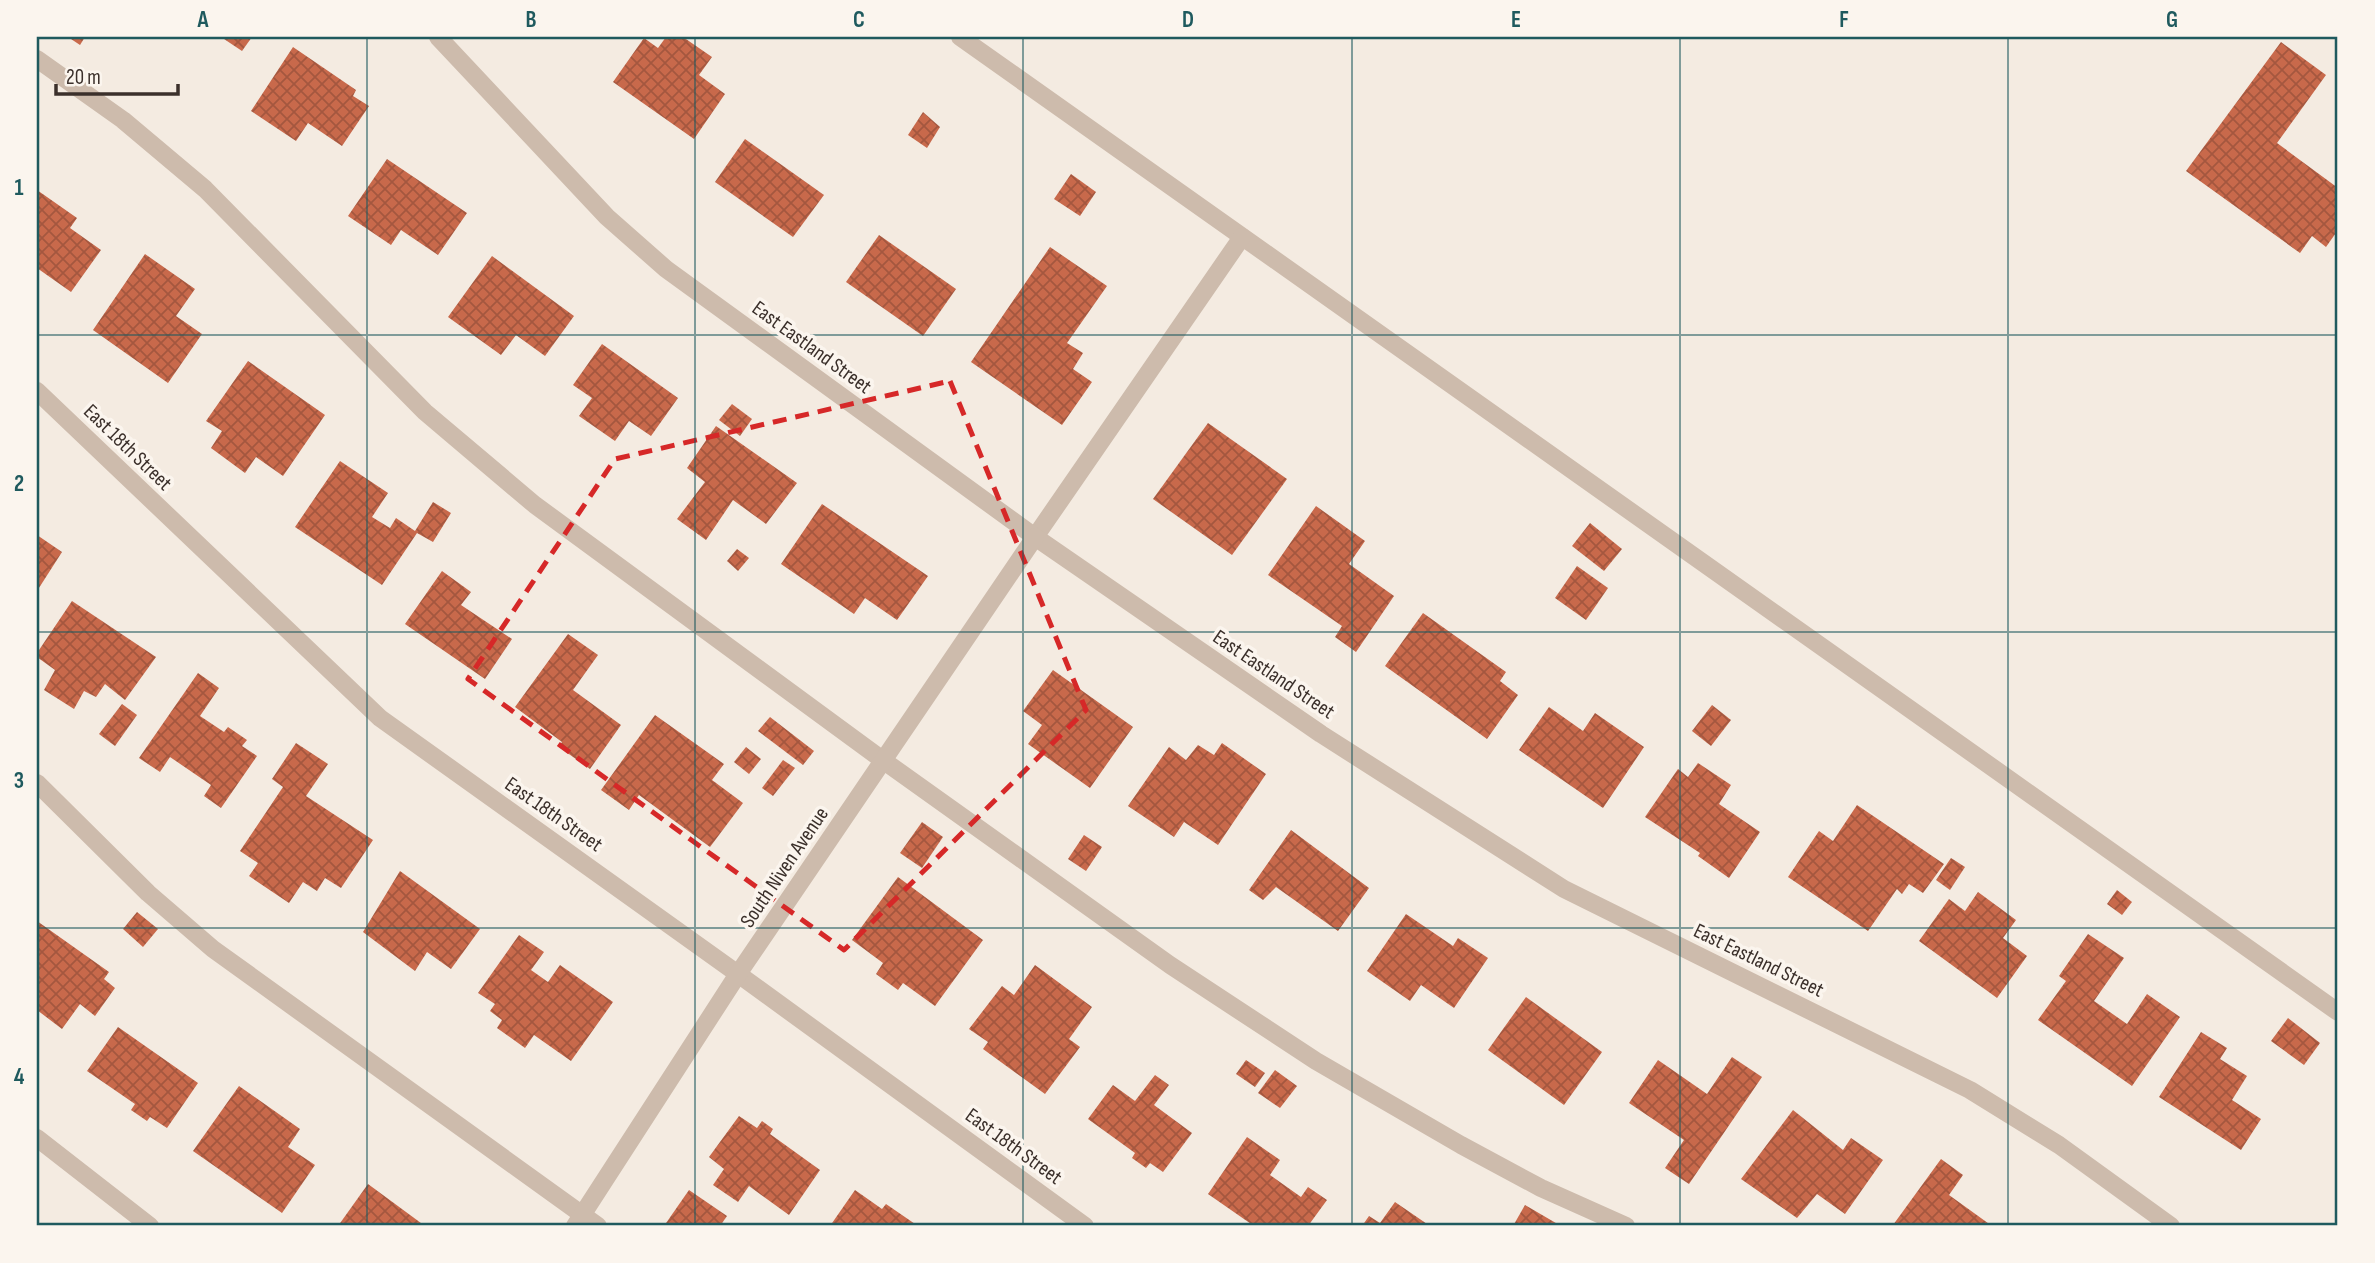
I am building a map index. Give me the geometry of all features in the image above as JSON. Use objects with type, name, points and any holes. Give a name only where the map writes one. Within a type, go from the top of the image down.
[{"type":"street","name":"East Eastland Street","points":[[438,37],[607,217],[666,269],[1035,537],[1321,734],[1564,889],[1970,1090],[2059,1145],[2171,1226]]},
{"type":"street","points":[[960,37],[2338,1012]]},
{"type":"street","points":[[37,59],[124,120],[205,189],[425,412],[535,505],[884,761],[1170,965],[1316,1061],[1461,1145],[1541,1188],[1626,1226]]},
{"type":"street","name":"South Niven Avenue","points":[[579,1221],[738,974],[1242,236]]},
{"type":"street","name":"East 18th Street","points":[[37,391],[380,718],[1085,1226]]},
{"type":"street","points":[[37,783],[148,893],[213,949],[579,1221],[598,1226]]},
{"type":"street","points":[[37,1138],[150,1226]]},
{"type":"highlighted area","points":[[950,381],[1086,710],[844,950],[468,679],[615,459]]},
{"type":"building","points":[[68,37],[85,37],[80,45]]},
{"type":"building","points":[[221,37],[252,37],[242,51]]},
{"type":"building","points":[[666,37],[683,37],[712,57],[699,75],[725,94],[694,139],[613,82],[644,38],[658,48]]},
{"type":"building","points":[[2281,42],[2326,75],[2277,143],[2338,188],[2338,230],[2326,247],[2312,236],[2300,253],[2186,171]]},
{"type":"building","points":[[293,47],[356,90],[353,96],[369,106],[342,146],[308,123],[296,141],[251,111]]},
{"type":"building","points":[[923,112],[940,127],[927,148],[908,135]]},
{"type":"building","points":[[745,139],[824,195],[793,237],[715,182]]},
{"type":"building","points":[[387,159],[467,213],[438,255],[401,230],[391,245],[348,216]]},
{"type":"building","points":[[1071,174],[1096,192],[1080,216],[1054,199]]},
{"type":"building","points":[[37,190],[77,218],[70,228],[101,250],[71,292],[37,268]]},
{"type":"building","points":[[879,235],[956,289],[923,336],[846,282]]},
{"type":"building","points":[[1050,247],[1107,286],[1067,343],[1083,353],[1073,369],[1092,382],[1062,425],[971,362]]},
{"type":"building","points":[[145,254],[195,289],[176,316],[202,334],[168,383],[93,330]]},
{"type":"building","points":[[492,256],[574,316],[545,356],[516,335],[501,355],[448,317]]},
{"type":"building","points":[[602,344],[678,398],[651,436],[629,421],[615,441],[579,416],[592,398],[573,385]]},
{"type":"building","points":[[248,361],[325,415],[283,476],[256,457],[245,473],[211,448],[222,431],[206,421]]},
{"type":"building","points":[[732,404],[752,419],[740,436],[719,420]]},
{"type":"building","points":[[1208,423],[1287,479],[1232,555],[1153,499]]},
{"type":"building","points":[[716,426],[797,483],[766,524],[733,500],[706,540],[677,519],[705,482],[687,468]]},
{"type":"building","points":[[340,461],[388,493],[372,517],[390,528],[396,518],[415,531],[433,502],[451,513],[433,542],[417,533],[382,585],[295,527]]},
{"type":"building","points":[[822,504],[928,576],[897,620],[865,598],[854,614],[781,564]]},
{"type":"building","points":[[1316,506],[1365,541],[1349,564],[1394,596],[1356,652],[1335,637],[1342,626],[1268,575]]},
{"type":"building","points":[[1590,523],[1622,549],[1604,571],[1572,546]]},
{"type":"building","points":[[37,535],[62,552],[37,591]]},
{"type":"building","points":[[737,549],[749,558],[738,571],[727,561]]},
{"type":"building","points":[[1577,566],[1608,588],[1586,620],[1555,598]]},
{"type":"building","points":[[442,571],[471,592],[461,605],[512,639],[485,679],[405,624]]},
{"type":"building","points":[[72,601],[156,657],[125,700],[105,684],[96,697],[84,691],[74,709],[44,690],[55,670],[37,657],[37,653]]},
{"type":"building","points":[[1423,613],[1506,672],[1500,681],[1518,695],[1487,739],[1385,666]]},
{"type":"building","points":[[568,634],[598,655],[573,690],[621,725],[590,769],[559,747],[562,742],[515,707]]},
{"type":"building","points":[[1053,670],[1133,727],[1090,788],[1028,744],[1042,725],[1023,711]]},
{"type":"building","points":[[198,673],[219,688],[200,716],[224,732],[228,727],[247,740],[242,746],[257,756],[221,808],[204,796],[211,785],[170,757],[160,772],[139,758]]},
{"type":"building","points":[[122,704],[137,715],[115,746],[99,734]]},
{"type":"building","points":[[1712,705],[1731,720],[1711,746],[1692,731]]},
{"type":"building","points":[[1549,707],[1583,731],[1595,713],[1644,747],[1603,808],[1519,750]]},
{"type":"building","points":[[655,715],[724,764],[712,780],[743,803],[710,847],[639,795],[629,810],[601,790]]},
{"type":"building","points":[[770,717],[814,751],[803,765],[758,731]]},
{"type":"building","points":[[296,743],[328,764],[306,796],[373,840],[341,888],[325,878],[317,891],[303,882],[289,903],[249,876],[258,863],[240,851],[283,787],[272,779]]},
{"type":"building","points":[[1222,743],[1266,774],[1218,845],[1184,822],[1174,837],[1128,806],[1169,747],[1186,760],[1198,745],[1214,755]]},
{"type":"building","points":[[746,747],[761,759],[749,774],[734,762]]},
{"type":"building","points":[[783,760],[795,768],[773,796],[762,788]]},
{"type":"building","points":[[1698,763],[1731,785],[1719,804],[1760,832],[1729,878],[1698,856],[1700,853],[1645,817],[1678,769],[1688,777]]},
{"type":"building","points":[[1857,805],[1944,864],[1923,893],[1909,884],[1902,894],[1897,889],[1868,931],[1788,877],[1819,831],[1833,841]]},
{"type":"building","points":[[922,822],[943,837],[922,868],[900,853]]},
{"type":"building","points":[[1291,830],[1369,888],[1338,931],[1276,887],[1263,900],[1249,890]]},
{"type":"building","points":[[1084,835],[1102,847],[1086,871],[1068,859]]},
{"type":"building","points":[[1951,858],[1965,867],[1950,890],[1936,880]]},
{"type":"building","points":[[400,871],[480,929],[451,969],[427,952],[415,971],[363,932]]},
{"type":"building","points":[[898,877],[983,940],[935,1006],[903,983],[898,990],[876,974],[883,963],[852,940]]},
{"type":"building","points":[[2117,890],[2132,902],[2122,915],[2107,904]]},
{"type":"building","points":[[1978,892],[2016,920],[2003,938],[2027,956],[1997,998],[1919,941],[1949,899],[1965,911]]},
{"type":"building","points":[[137,912],[158,929],[143,947],[123,929]]},
{"type":"building","points":[[1406,914],[1453,946],[1458,938],[1488,958],[1454,1008],[1421,985],[1410,1001],[1367,971]]},
{"type":"building","points":[[37,921],[109,972],[104,979],[115,988],[95,1016],[80,1004],[62,1029],[37,1010]]},
{"type":"building","points":[[2088,934],[2124,958],[2094,1001],[2127,1024],[2147,994],[2180,1017],[2132,1086],[2038,1020],[2066,981],[2059,976]]},
{"type":"building","points":[[519,935],[544,952],[531,970],[548,982],[560,965],[613,1002],[571,1061],[534,1035],[525,1048],[497,1028],[502,1020],[490,1011],[495,1004],[478,993]]},
{"type":"building","points":[[1035,965],[1092,1007],[1069,1039],[1080,1047],[1045,1094],[983,1049],[988,1042],[969,1029],[1002,986],[1014,995]]},
{"type":"building","points":[[1526,997],[1602,1052],[1564,1105],[1488,1050]]},
{"type":"building","points":[[2288,1018],[2320,1043],[2304,1065],[2271,1041]]},
{"type":"building","points":[[118,1027],[198,1083],[167,1128],[150,1117],[147,1121],[131,1110],[135,1104],[87,1071]]},
{"type":"building","points":[[2201,1032],[2227,1048],[2220,1059],[2247,1076],[2232,1100],[2261,1119],[2241,1150],[2159,1097]]},
{"type":"building","points":[[1732,1057],[1762,1077],[1689,1184],[1665,1168],[1684,1140],[1629,1103],[1658,1060],[1707,1094]]},
{"type":"building","points":[[1246,1060],[1265,1073],[1255,1087],[1236,1074]]},
{"type":"building","points":[[1275,1070],[1297,1086],[1280,1108],[1258,1093]]},
{"type":"building","points":[[1155,1075],[1169,1085],[1154,1105],[1192,1133],[1163,1172],[1150,1163],[1146,1168],[1132,1158],[1135,1153],[1088,1119],[1113,1085],[1135,1101]]},
{"type":"building","points":[[239,1086],[300,1129],[288,1147],[315,1165],[282,1213],[193,1151]]},
{"type":"building","points":[[1793,1110],[1843,1150],[1851,1138],[1883,1160],[1845,1214],[1817,1194],[1797,1218],[1741,1179]]},
{"type":"building","points":[[739,1116],[757,1128],[762,1121],[773,1129],[770,1134],[820,1170],[789,1215],[749,1186],[738,1202],[713,1185],[724,1169],[709,1157]]},
{"type":"building","points":[[1247,1137],[1280,1160],[1270,1175],[1301,1197],[1308,1187],[1327,1200],[1308,1226],[1254,1226],[1208,1194]]},
{"type":"building","points":[[1941,1159],[1963,1175],[1949,1195],[1992,1226],[1893,1225]]},
{"type":"building","points":[[368,1184],[425,1226],[338,1226]]},
{"type":"building","points":[[689,1190],[727,1216],[720,1226],[664,1226]]},
{"type":"building","points":[[855,1190],[882,1209],[886,1204],[918,1226],[830,1226]]},
{"type":"building","points":[[1395,1202],[1430,1226],[1362,1226],[1369,1216],[1380,1223]]},
{"type":"building","points":[[1525,1205],[1561,1226],[1513,1226]]}]
